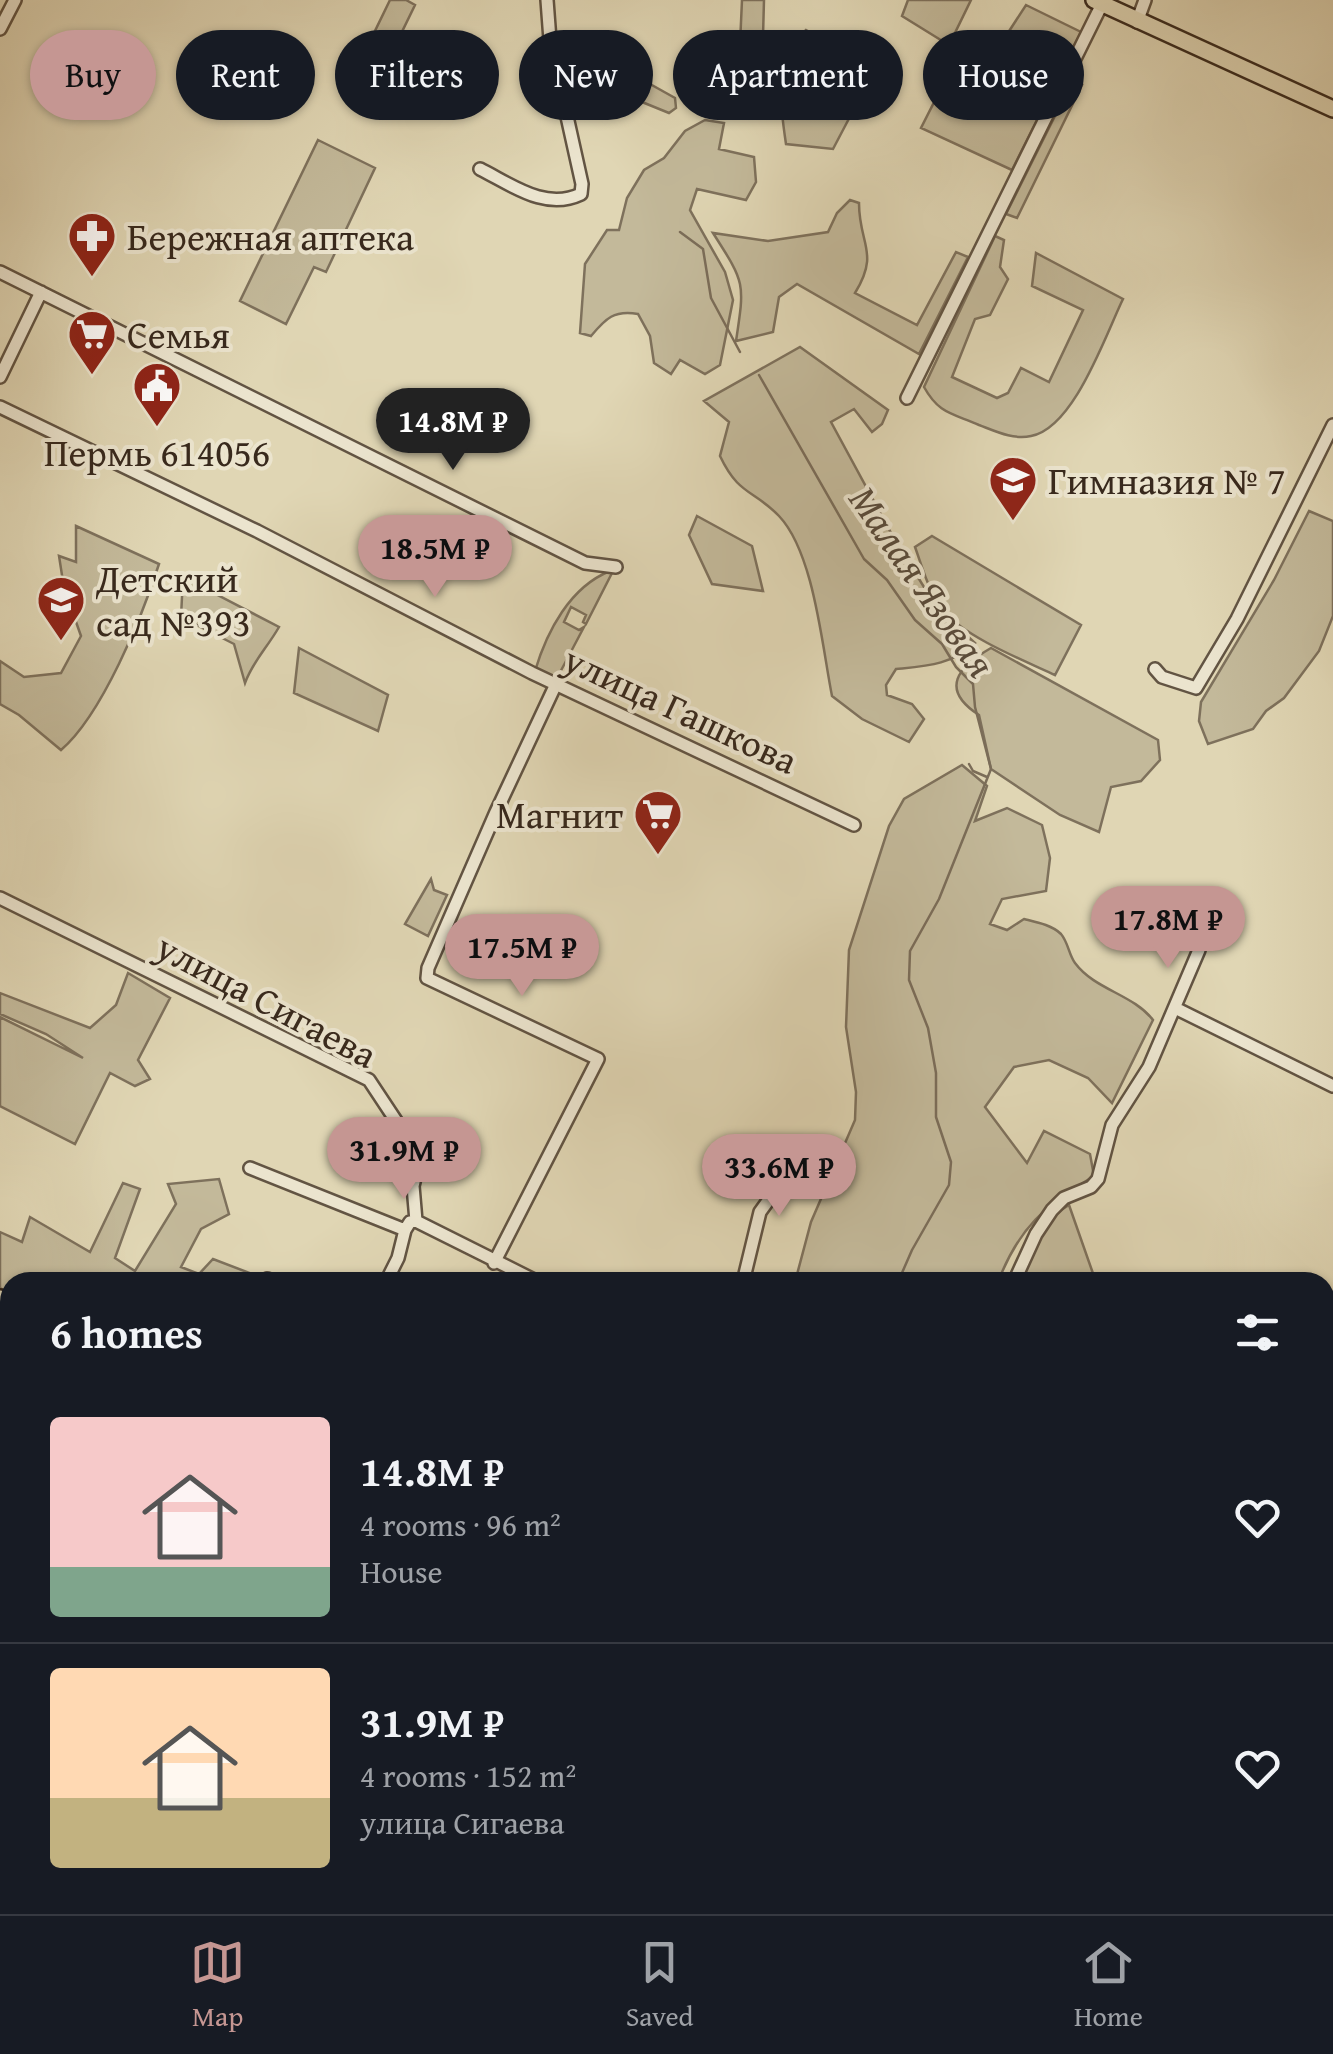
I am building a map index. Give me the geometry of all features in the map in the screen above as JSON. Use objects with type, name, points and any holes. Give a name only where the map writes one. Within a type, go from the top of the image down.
[{"type":"main road","points":[[1098,2],[1333,108]]},
{"type":"street","points":[[0,29],[15,0]]},
{"type":"street","points":[[480,169],[542,200],[556,201],[581,194],[550,40],[547,0]]},
{"type":"street","points":[[1138,22],[1145,0]]},
{"type":"street","points":[[907,398],[1098,2]]},
{"type":"street","points":[[0,272],[585,563],[616,567]]},
{"type":"street","points":[[0,377],[41,292]]},
{"type":"street","name":"улица Гашкова","points":[[0,407],[556,684],[854,825]]},
{"type":"street","points":[[1155,669],[1162,678],[1196,688],[1237,619],[1333,425]]},
{"type":"street","points":[[494,1263],[598,1060],[427,978],[428,968],[556,684]]},
{"type":"street","name":"улица Сигаева","points":[[0,898],[369,1080],[420,1157],[413,1186],[411,1226]]},
{"type":"street","points":[[1019,1272],[1052,1210],[1064,1198],[1090,1187],[1102,1169],[1112,1125],[1148,1067],[1200,950]]},
{"type":"street","points":[[1175,1008],[1333,1086]]},
{"type":"street","points":[[745,1272],[760,1212],[773,1194],[778,1174],[792,1148]]},
{"type":"street","points":[[250,1168],[411,1226],[515,1272]]},
{"type":"street","points":[[391,1272],[411,1226]]},
{"type":"shaded area","points":[[390,0],[406,0],[415,5],[403,30],[375,30]]},
{"type":"shaded area","points":[[742,0],[764,0],[763,30],[741,30]]},
{"type":"shaded area","points":[[908,0],[971,0],[956,30],[925,30],[902,16]]},
{"type":"shaded area","points":[[1026,5],[1077,30],[1010,30]]},
{"type":"shaded area","points":[[653,86],[673,97],[673,110],[669,113],[653,106]]},
{"type":"shaded area","points":[[705,120],[724,123],[719,149],[754,157],[756,182],[746,200],[697,189],[690,210],[725,272],[733,300],[720,365],[705,374],[680,360],[671,374],[654,363],[650,336],[638,314],[611,317],[591,336],[580,333],[585,264],[607,230],[619,230],[627,198],[644,170],[664,158],[685,131]]},
{"type":"shaded area","points":[[783,120],[848,120],[833,149],[786,144]]},
{"type":"shaded area","points":[[925,120],[1037,120],[1012,170],[921,128]]},
{"type":"shaded area","points":[[1053,120],[1065,120],[1017,218],[1006,214]]},
{"type":"shaded area","points":[[318,140],[375,168],[326,272],[314,267],[286,324],[240,301]]},
{"type":"shaded area","points":[[850,200],[859,203],[867,258],[855,293],[917,325],[956,252],[968,257],[919,354],[797,284],[779,297],[773,332],[736,341],[740,284],[713,233],[768,241],[828,232],[837,213]]},
{"type":"shaded area","points":[[995,236],[1004,240],[1000,267],[1008,279],[990,315],[975,319],[952,377],[997,398],[1008,393],[1021,368],[1049,382],[1083,310],[1032,286],[1036,253],[1123,299],[1074,399],[1047,429],[1031,436],[1004,434],[954,415],[935,403],[924,387]]},
{"type":"shaded area","points":[[800,347],[888,410],[882,424],[872,432],[854,409],[831,422],[937,608],[975,643],[948,660],[896,669],[886,685],[887,695],[912,704],[924,719],[909,742],[862,719],[832,696],[815,601],[801,553],[779,516],[740,485],[727,469],[720,456],[729,422],[704,401]]},
{"type":"shaded area","points":[[1309,511],[1333,521],[1333,616],[1319,651],[1284,698],[1266,711],[1253,729],[1208,744],[1199,721],[1201,702],[1274,580]]},
{"type":"shaded area","points":[[697,516],[752,546],[763,591],[712,584],[689,535]]},
{"type":"shaded area","points":[[76,526],[159,564],[106,690],[61,750],[0,704],[0,661],[24,677],[61,673],[81,636],[64,588],[59,556],[76,562]]},
{"type":"shaded area","points":[[932,536],[1081,625],[1055,675],[981,639],[945,612],[931,589],[915,547]]},
{"type":"shaded area","points":[[610,571],[586,624],[586,615],[571,607],[564,622],[579,630],[584,627],[556,680],[535,671],[562,612],[583,588]]},
{"type":"shaded area","points":[[183,577],[279,627],[245,683],[234,644],[181,617]]},
{"type":"shaded area","points":[[299,648],[388,695],[378,731],[294,693]]},
{"type":"shaded area","points":[[991,648],[1158,740],[1160,760],[1141,781],[1111,787],[1099,832],[1060,815],[991,769],[979,715],[959,696],[957,687],[962,671]]},
{"type":"shaded area","points":[[962,765],[987,786],[975,821],[1007,808],[1042,825],[1050,858],[1046,891],[1002,899],[990,924],[1007,930],[1024,919],[1053,928],[1061,934],[1083,972],[1135,1004],[1153,1020],[1112,1103],[1088,1078],[1049,1060],[1014,1067],[985,1107],[1027,1163],[1044,1131],[1090,1154],[1094,1176],[1061,1197],[1036,1220],[1015,1246],[1002,1272],[798,1272],[811,1222],[855,1120],[856,1092],[846,1027],[849,950],[889,826],[904,799]]},
{"type":"shaded area","points":[[431,879],[434,890],[447,895],[428,936],[405,924]]},
{"type":"shaded area","points":[[128,973],[170,998],[138,1060],[150,1079],[135,1086],[110,1073],[75,1144],[0,1106],[0,1017],[83,1058],[46,1034],[0,1014],[0,993],[90,1028],[116,1005]]},
{"type":"shaded area","points":[[219,1179],[229,1214],[201,1229],[181,1267],[194,1272],[0,1272],[0,1232],[22,1242],[30,1217],[90,1252],[123,1183],[140,1189],[115,1258],[135,1271],[176,1204],[168,1184]]},
{"type":"shaded area","points":[[1069,1205],[1092,1272],[1022,1272],[1044,1229]]},
{"type":"shaded area","points":[[213,1259],[247,1272],[201,1272]]},
{"type":"waterway","points":[[680,232],[703,249],[711,298],[740,352]]},
{"type":"waterway","name":"Малая Язовая","points":[[759,375],[864,559],[887,580],[915,620],[942,644],[956,667],[973,684],[991,769],[939,899],[910,951],[909,980],[928,1028],[936,1073],[936,1117],[951,1162],[949,1185],[902,1272]]},
{"type":"waterway","name":"Малая Язовая","points":[[969,764],[973,771],[987,777]]},
{"type":"place","name":"Бережная аптека","points":[[92,278]]},
{"type":"place","name":"Семья","points":[[92,376]]},
{"type":"place","name":"Пермь 614056","points":[[157,428]]},
{"type":"place","name":"Гимназия № 7","points":[[1013,522]]},
{"type":"place","name":"Детский сад №393","points":[[61,642]]},
{"type":"place","name":"Магнит","points":[[658,856]]}]
